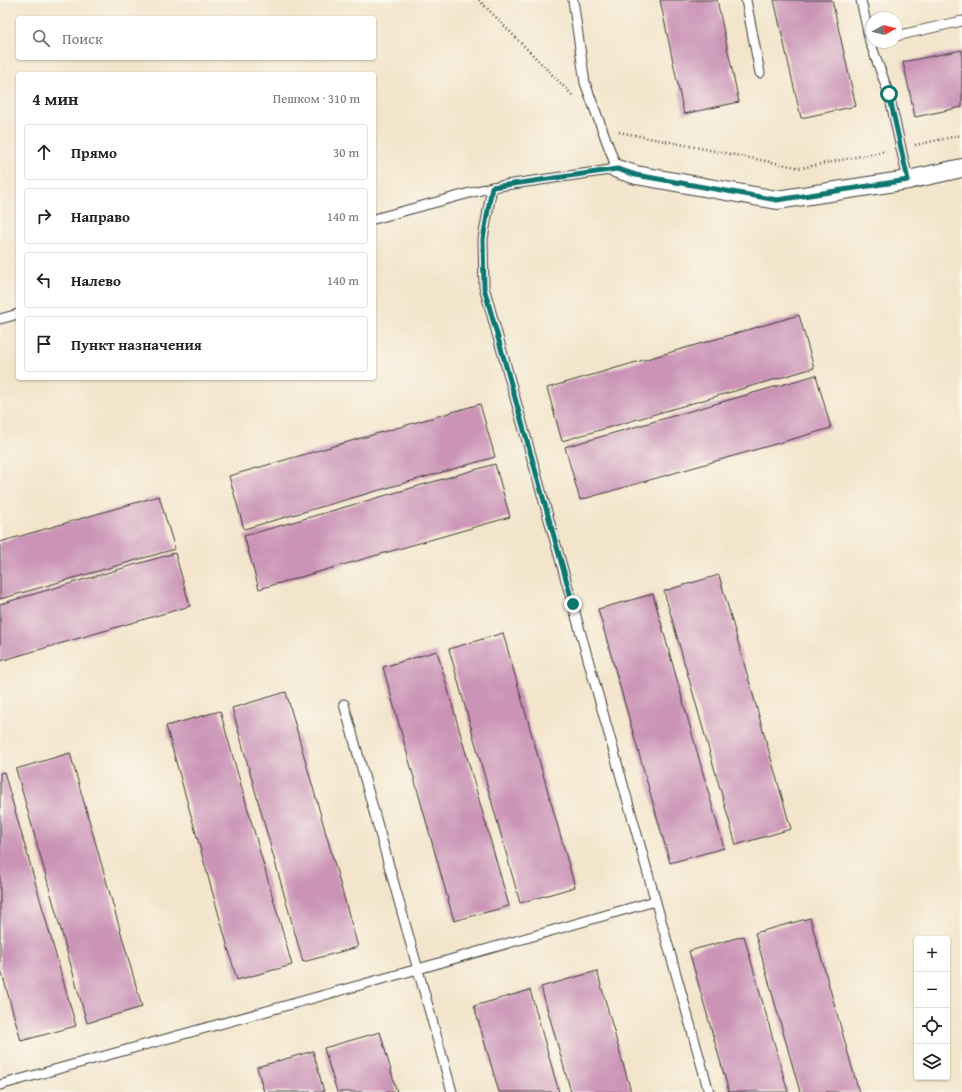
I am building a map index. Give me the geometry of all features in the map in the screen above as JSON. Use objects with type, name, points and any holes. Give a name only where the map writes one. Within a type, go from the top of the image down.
[{"type":"street","points":[[617,169],[636,175],[777,200],[908,180],[962,168]]},
{"type":"lane","points":[[376,218],[492,187],[617,169],[585,83],[573,0]]},
{"type":"lane","points":[[746,0],[760,73]]},
{"type":"lane","points":[[861,0],[866,21]]},
{"type":"lane","points":[[902,35],[962,21]]},
{"type":"lane","points":[[873,48],[889,94],[908,180]]},
{"type":"lane","points":[[492,187],[483,239],[484,288],[708,1092]]},
{"type":"lane","points":[[0,319],[16,315]]},
{"type":"lane","points":[[344,704],[452,1092]]},
{"type":"lane","points":[[0,1085],[418,969],[655,901]]},
{"type":"path","points":[[479,0],[578,101]]},
{"type":"path","points":[[600,123],[606,129],[801,168],[962,136]]},
{"type":"building","points":[[660,0],[717,0],[739,102],[684,114]]},
{"type":"building","points":[[774,0],[832,0],[856,106],[801,118]]},
{"type":"building","points":[[962,50],[962,107],[915,117],[903,62]]},
{"type":"building","points":[[799,315],[814,368],[562,441],[547,388]]},
{"type":"building","points":[[816,375],[831,428],[580,500],[565,447]]},
{"type":"building","points":[[480,404],[495,457],[244,529],[229,476]]},
{"type":"building","points":[[495,464],[510,517],[259,589],[244,536]]},
{"type":"building","points":[[159,496],[175,549],[0,599],[0,542]]},
{"type":"building","points":[[175,553],[190,606],[0,661],[0,604]]},
{"type":"building","points":[[719,575],[791,829],[736,845],[664,591]]},
{"type":"building","points":[[653,594],[724,848],[670,863],[598,609]]},
{"type":"building","points":[[503,633],[575,887],[520,903],[449,649]]},
{"type":"building","points":[[437,651],[509,906],[454,921],[383,667]]},
{"type":"building","points":[[286,692],[358,947],[303,962],[232,708]]},
{"type":"building","points":[[220,711],[292,965],[237,980],[166,726]]},
{"type":"building","points":[[70,753],[142,1007],[87,1023],[16,769]]},
{"type":"building","points":[[4,772],[76,1026],[21,1041],[0,966],[0,773]]},
{"type":"building","points":[[810,918],[859,1092],[800,1092],[755,933]]},
{"type":"building","points":[[744,936],[788,1092],[729,1092],[689,951]]},
{"type":"building","points":[[597,971],[631,1092],[571,1092],[541,987]]},
{"type":"building","points":[[530,990],[559,1092],[499,1092],[474,1006]]},
{"type":"building","points":[[380,1032],[397,1092],[337,1092],[324,1048]]},
{"type":"building","points":[[313,1051],[324,1092],[264,1092],[257,1067]]},
{"type":"route","points":[[573,604],[484,288],[483,239],[492,187],[617,169],[636,175],[777,200],[908,180],[889,94]]}]
